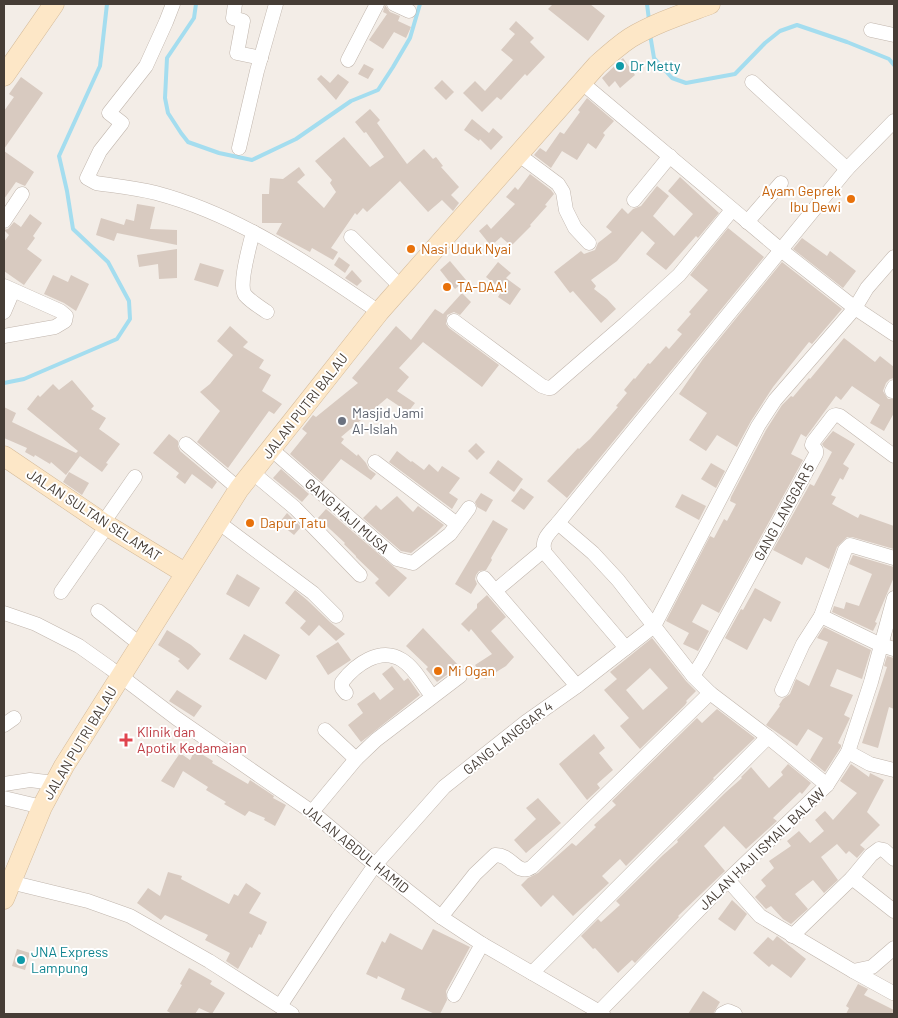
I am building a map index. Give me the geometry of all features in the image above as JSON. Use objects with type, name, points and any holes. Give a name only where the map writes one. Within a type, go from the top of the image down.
[{"type":"main road","points":[[4,76],[54,4]]},
{"type":"main road","name":"JALAN PUTRI BALAU","points":[[7,890],[54,783],[239,489],[379,312],[519,155],[581,82],[616,48],[631,37],[660,22],[710,4]]},
{"type":"main road","name":"JALAN SULTAN SELAMAT","points":[[4,456],[105,524],[186,573]]},
{"type":"street","points":[[173,4],[146,66],[109,113],[122,123],[100,151],[87,178],[96,182],[155,193],[225,218],[298,257],[379,312]]},
{"type":"street","points":[[235,4],[233,18],[243,21],[237,53],[261,58]]},
{"type":"street","points":[[239,148],[276,4]]},
{"type":"street","points":[[348,60],[377,4]]},
{"type":"street","points":[[394,4],[409,11]]},
{"type":"street","points":[[871,30],[894,35]]},
{"type":"street","points":[[581,82],[780,250],[855,308],[894,334]]},
{"type":"street","points":[[752,82],[847,169]]},
{"type":"street","points":[[626,648],[601,621],[544,550],[543,543],[547,535],[558,524],[847,169],[894,121]]},
{"type":"street","points":[[519,155],[558,184],[566,210],[575,228],[589,243]]},
{"type":"street","points":[[634,200],[670,156]]},
{"type":"street","points":[[747,222],[781,183]]},
{"type":"street","points":[[4,221],[22,194]]},
{"type":"street","points":[[454,321],[542,386],[551,388],[678,274],[732,210]]},
{"type":"street","points":[[253,232],[242,289],[247,296],[267,312]]},
{"type":"street","points":[[351,237],[401,287]]},
{"type":"street","points":[[654,626],[758,426],[775,400],[855,308],[868,288],[894,258]]},
{"type":"street","points":[[4,312],[8,288],[60,311],[66,316],[65,321],[55,327],[4,336]]},
{"type":"street","name":"GANG LANGGAR 5","points":[[693,676],[816,454],[816,450],[812,445],[813,442],[833,416],[840,416],[894,456]]},
{"type":"street","points":[[186,444],[239,489]]},
{"type":"street","name":"GANG HAJI MUSA","points":[[271,449],[397,560],[412,562],[420,558],[450,534],[469,508]]},
{"type":"street","points":[[375,462],[458,524]]},
{"type":"street","points":[[253,472],[295,508],[360,575]]},
{"type":"street","points":[[61,592],[135,477]]},
{"type":"street","points":[[218,522],[314,593],[336,616]]},
{"type":"street","points":[[558,524],[592,553],[618,580],[693,676],[710,693],[827,785]]},
{"type":"street","points":[[782,690],[803,644],[821,616],[841,557],[850,545],[894,558]]},
{"type":"street","points":[[495,590],[544,550]]},
{"type":"street","points":[[484,578],[577,686]]},
{"type":"street","name":"JALAN HAJI ISMAIL BALAW","points":[[599,1013],[728,880],[827,785],[848,752],[888,647],[894,598]]},
{"type":"street","points":[[98,611],[141,645]]},
{"type":"street","name":"JALAN ABDUL HAMID","points":[[4,613],[36,624],[79,646],[122,676],[184,724],[312,812],[440,917],[599,1013]]},
{"type":"street","points":[[821,616],[888,647]]},
{"type":"street","name":"GANG LANGGAR 4","points":[[280,1006],[375,865],[444,787],[526,722],[577,686],[654,626]]},
{"type":"street","points":[[346,694],[342,688],[342,682],[350,672],[372,657],[388,655],[402,660],[410,666],[432,696]]},
{"type":"street","points":[[312,812],[356,759],[376,740],[460,676]]},
{"type":"street","points":[[440,917],[475,874],[495,855],[504,856],[523,870],[532,867],[710,693]]},
{"type":"street","points":[[325,730],[356,759]]},
{"type":"street","points":[[532,973],[768,737]]},
{"type":"street","points":[[848,752],[870,764],[894,770]]},
{"type":"street","points":[[4,784],[30,780],[54,783]]},
{"type":"street","points":[[4,798],[42,807]]},
{"type":"street","points":[[792,936],[852,878],[870,855],[879,849],[884,850],[894,858]]},
{"type":"street","points":[[852,878],[894,911]]},
{"type":"street","points":[[728,880],[760,916],[853,971],[893,992]]},
{"type":"street","points":[[7,890],[88,901],[130,916],[209,961],[292,1014]]},
{"type":"street","points":[[454,995],[482,944]]},
{"type":"street","points":[[853,971],[872,967],[894,948]]},
{"type":"street","points":[[722,1014],[728,1011],[735,1014]]},
{"type":"building","points":[[553,4],[590,4],[605,16],[588,41],[548,9]]},
{"type":"building","points":[[385,5],[390,12],[400,16],[398,21],[411,27],[406,38],[394,32],[383,49],[369,40],[387,14],[383,12]]},
{"type":"building","points":[[516,21],[534,38],[530,42],[545,57],[527,76],[525,74],[501,100],[497,97],[482,112],[463,93],[475,81],[485,91],[513,60],[501,50],[515,34],[509,29]]},
{"type":"building","name":"Dr Metty","points":[[623,58],[635,75],[620,88],[615,81],[609,87],[602,78]]},
{"type":"building","points":[[364,64],[374,69],[368,79],[358,74]]},
{"type":"building","points":[[338,74],[349,82],[336,100],[317,79],[321,75],[330,83]]},
{"type":"building","points":[[21,77],[43,93],[4,149],[4,111],[14,97],[9,94]]},
{"type":"building","points":[[442,80],[454,92],[446,100],[434,88]]},
{"type":"building","points":[[587,98],[614,121],[603,133],[605,135],[596,149],[588,143],[577,160],[562,151],[551,168],[534,155],[540,148],[546,152],[560,132],[564,134],[580,112],[578,110]]},
{"type":"building","points":[[370,109],[380,120],[377,123],[407,164],[424,149],[433,159],[436,157],[443,166],[441,167],[459,187],[451,195],[459,203],[453,211],[442,200],[428,212],[400,181],[367,212],[363,208],[357,215],[355,213],[331,248],[338,252],[333,260],[312,248],[310,252],[276,234],[282,223],[262,223],[262,194],[269,194],[270,178],[283,179],[299,167],[305,175],[297,182],[324,208],[336,192],[330,183],[332,180],[315,161],[344,137],[370,167],[384,157],[366,132],[364,133],[355,122]]},
{"type":"building","points":[[472,119],[489,133],[493,128],[503,137],[491,150],[480,139],[479,141],[464,130]]},
{"type":"building","points":[[4,151],[34,172],[25,186],[16,182],[4,199]]},
{"type":"building","points":[[530,174],[554,194],[531,226],[511,246],[501,237],[491,246],[479,231],[487,224],[491,229],[515,204],[506,197],[515,187],[518,190]]},
{"type":"building","points":[[680,177],[719,213],[698,238],[696,236],[666,270],[646,254],[655,243],[642,231],[617,261],[591,280],[596,286],[594,289],[616,309],[601,323],[573,291],[570,293],[554,272],[581,251],[584,254],[595,250],[598,243],[612,232],[606,227],[622,208],[628,214],[633,209],[641,206],[657,186],[669,196],[653,216],[674,236],[693,214],[668,191]]},
{"type":"building","points":[[137,204],[155,207],[150,229],[177,230],[177,245],[117,233],[114,241],[96,235],[101,218],[124,225],[126,219],[134,221]]},
{"type":"building","points":[[30,214],[42,223],[27,249],[42,260],[24,285],[4,271],[4,242],[9,235],[4,230],[8,229],[14,222],[21,227]]},
{"type":"building","points":[[728,228],[764,257],[567,498],[547,481],[578,448],[590,439],[618,407],[616,406],[627,393],[624,390],[634,378],[666,346],[669,349],[682,334],[677,330],[691,314],[689,312],[708,290],[690,275]]},
{"type":"building","points":[[802,238],[827,256],[830,251],[856,271],[843,288],[793,249]]},
{"type":"building","points":[[177,249],[177,278],[159,279],[158,264],[139,267],[137,255]]},
{"type":"building","points":[[339,257],[350,265],[345,273],[334,265]]},
{"type":"building","points":[[450,261],[466,280],[455,289],[440,270]]},
{"type":"building","points":[[498,262],[511,273],[506,278],[521,289],[510,305],[498,297],[502,290],[486,277]]},
{"type":"building","points":[[782,262],[842,309],[812,344],[809,342],[773,387],[737,447],[717,435],[706,451],[689,440],[707,413],[679,394],[703,359]]},
{"type":"building","points":[[200,263],[224,270],[218,287],[194,280]]},
{"type":"building","points":[[352,270],[362,281],[357,286],[345,278]]},
{"type":"building","points":[[53,275],[68,282],[71,275],[89,284],[76,311],[44,294]]},
{"type":"building","points":[[462,293],[471,302],[460,315],[454,312],[447,315],[446,324],[499,365],[482,387],[423,342],[399,368],[409,377],[397,391],[415,403],[408,412],[387,398],[341,437],[344,439],[341,443],[357,456],[358,454],[369,469],[376,474],[371,480],[341,459],[322,482],[290,454],[307,433],[302,429],[313,415],[316,417],[358,383],[352,378],[396,326],[411,340],[435,309],[443,314]]},
{"type":"building","points":[[230,326],[248,342],[243,347],[264,360],[259,368],[271,375],[262,391],[282,404],[274,414],[269,411],[228,468],[197,442],[220,411],[200,392],[210,384],[233,355],[217,341]]},
{"type":"building","points":[[844,338],[875,362],[880,356],[894,367],[894,378],[886,383],[883,391],[888,399],[894,399],[894,413],[884,431],[870,423],[880,405],[852,386],[841,400],[836,396],[806,437],[801,434],[791,454],[803,460],[719,613],[702,604],[692,622],[709,631],[698,651],[683,644],[689,633],[666,621],[710,536],[714,538],[724,519],[727,521],[736,504],[730,501],[731,497],[766,430],[782,405],[791,396],[793,397],[810,379]]},
{"type":"building","points":[[72,380],[94,406],[91,409],[106,418],[99,429],[120,444],[106,463],[108,464],[102,472],[80,456],[66,475],[51,462],[50,464],[35,455],[34,457],[25,452],[27,448],[4,438],[4,407],[16,413],[12,422],[76,453],[78,451],[27,409],[38,395],[40,397],[53,384],[59,390]]},
{"type":"building","points":[[833,431],[855,444],[843,464],[849,468],[843,480],[840,478],[831,495],[836,497],[832,504],[858,518],[860,514],[894,526],[894,549],[847,537],[837,547],[829,569],[806,557],[802,565],[773,550],[810,484],[814,486],[832,452],[822,444]]},
{"type":"building","points":[[169,434],[178,441],[180,451],[217,482],[212,489],[192,474],[185,484],[176,477],[179,473],[153,453]]},
{"type":"building","points":[[476,443],[485,452],[477,460],[468,451]]},
{"type":"building","points":[[397,451],[424,470],[429,464],[438,472],[442,466],[460,478],[449,493],[458,499],[452,509],[389,462]]},
{"type":"building","points":[[498,460],[523,479],[514,492],[489,473]]},
{"type":"building","points":[[711,463],[725,471],[716,488],[701,479]]},
{"type":"building","points":[[281,469],[309,494],[302,502],[273,478]]},
{"type":"building","points":[[69,472],[89,483],[82,495],[63,482]]},
{"type":"building","points":[[521,488],[534,497],[524,510],[511,501]]},
{"type":"building","points":[[481,493],[493,500],[486,512],[477,507],[475,502]]},
{"type":"building","points":[[682,494],[706,506],[699,520],[675,507]]},
{"type":"building","points":[[397,496],[413,512],[418,506],[444,525],[411,553],[401,551],[363,518],[376,505],[381,510]]},
{"type":"building","points":[[326,509],[407,578],[389,597],[375,583],[379,579],[318,518]]},
{"type":"building","points":[[287,513],[301,527],[294,535],[279,523]]},
{"type":"building","points":[[493,520],[508,529],[486,570],[479,571],[476,575],[477,584],[471,594],[455,584]]},
{"type":"building","points":[[853,555],[894,567],[894,577],[873,631],[832,612],[834,606],[844,609],[846,602],[859,606],[872,574],[849,564]]},
{"type":"building","points":[[237,574],[260,588],[249,607],[226,594]]},
{"type":"building","points":[[755,588],[781,602],[771,622],[764,618],[747,650],[725,638]]},
{"type":"building","points":[[295,590],[345,634],[336,641],[319,625],[309,636],[300,628],[306,621],[285,603]]},
{"type":"building","points":[[487,595],[506,617],[491,631],[514,657],[506,666],[485,679],[475,665],[492,654],[471,629],[469,632],[461,624]]},
{"type":"building","points":[[824,627],[871,650],[862,679],[837,669],[830,686],[853,695],[844,715],[850,718],[838,743],[841,747],[825,772],[810,760],[823,738],[808,729],[797,746],[766,725],[783,699],[790,694],[796,679],[809,686],[828,642],[817,638]]},
{"type":"building","points":[[423,628],[459,666],[437,682],[426,669],[428,667],[406,646]]},
{"type":"building","points":[[167,630],[191,645],[201,654],[188,670],[178,661],[180,659],[158,645]]},
{"type":"building","points":[[244,634],[280,655],[266,680],[229,659]]},
{"type":"building","points":[[652,638],[696,691],[686,701],[685,705],[640,749],[620,726],[629,718],[604,690],[617,679],[610,672]],"holes":[[[650,668],[668,688],[643,710],[626,690]]]},
{"type":"building","points":[[338,642],[351,660],[328,675],[316,656]]},
{"type":"building","points":[[887,656],[894,658],[894,709],[889,707],[878,748],[862,743],[887,667],[884,666]]},
{"type":"building","points":[[392,666],[404,681],[408,678],[420,695],[361,742],[348,725],[363,713],[357,704],[374,692],[380,700],[394,689],[382,674]]},
{"type":"building","points":[[177,690],[202,706],[194,717],[169,701]]},
{"type":"building","points":[[717,709],[755,738],[626,866],[620,859],[602,876],[609,883],[573,916],[553,895],[541,907],[521,885],[528,878],[538,873],[572,843],[576,846],[596,827],[594,825],[616,805],[612,801],[697,718],[702,723]]},
{"type":"building","points":[[594,734],[605,748],[599,753],[613,770],[597,784],[600,788],[587,800],[559,764]]},
{"type":"building","points":[[195,750],[213,761],[212,763],[248,784],[250,780],[274,796],[273,798],[286,805],[275,826],[264,820],[265,818],[249,811],[245,816],[224,804],[226,802],[206,790],[208,787],[183,771],[174,788],[161,781],[180,753],[190,760]]},
{"type":"building","points":[[788,764],[811,783],[802,794],[800,792],[773,818],[777,821],[746,849],[724,826],[704,846],[725,871],[678,916],[635,963],[632,960],[618,973],[581,936],[598,919],[601,922],[620,905],[616,901],[678,842],[677,840],[742,778],[751,767],[769,788],[783,775],[781,772]]},
{"type":"building","points":[[851,764],[869,777],[870,773],[884,780],[867,812],[880,825],[860,845],[865,849],[857,858],[849,851],[846,854],[837,844],[821,857],[838,880],[824,893],[813,880],[795,894],[808,909],[791,924],[783,919],[771,906],[766,909],[755,897],[766,886],[761,880],[774,868],[769,861],[791,846],[787,841],[799,831],[810,843],[824,831],[815,820],[825,811],[833,820],[857,793],[840,781]]},
{"type":"building","points":[[538,798],[561,823],[526,853],[514,840],[536,819],[526,808]]},
{"type":"building","points":[[168,872],[182,876],[181,879],[229,904],[234,894],[238,896],[246,883],[261,893],[249,913],[267,922],[261,935],[259,934],[252,948],[250,947],[238,969],[226,961],[230,953],[205,940],[208,935],[165,915],[161,920],[137,903],[148,888],[160,896]]},
{"type":"building","points":[[732,900],[747,914],[735,931],[718,919]]},
{"type":"building","points":[[433,929],[470,947],[446,991],[447,1000],[440,1014],[435,1014],[401,999],[405,989],[378,976],[377,979],[366,974],[382,941],[385,943],[390,933],[422,950]]},
{"type":"building","points":[[777,936],[806,959],[791,978],[772,964],[769,967],[753,953],[768,937],[773,941]]},
{"type":"building","name":"JNA Express Lampung","points":[[17,949],[30,953],[25,970],[12,966]]},
{"type":"building","points":[[189,968],[212,981],[210,984],[225,993],[212,1014],[199,1008],[195,1014],[172,1014],[167,1011],[182,985],[180,984]]},
{"type":"building","points":[[858,984],[868,989],[864,995],[894,1010],[894,1014],[846,1014],[849,1008],[846,1006]]},
{"type":"building","points":[[703,991],[720,1002],[713,1014],[688,1014]]},
{"type":"waterway","points":[[4,383],[24,379],[117,339],[130,319],[129,301],[108,262],[73,229],[59,156],[100,66],[107,4]]},
{"type":"waterway","points":[[196,4],[194,18],[167,58],[165,98],[168,113],[188,142],[219,153],[252,160],[296,139],[351,101],[378,90],[410,38],[420,4]]},
{"type":"waterway","points":[[647,4],[649,20]]},
{"type":"waterway","points":[[650,34],[654,58],[672,78],[686,83],[735,74],[765,43],[780,31],[797,25],[889,59],[894,65]]},
{"type":"place","name":"Dr Metty","points":[[620,66]]},
{"type":"place","name":"Ayam Geprek Ibu Dewi","points":[[851,199]]},
{"type":"place","name":"Nasi Uduk Nyai","points":[[411,249]]},
{"type":"place","name":"TA-DAA!","points":[[447,287]]},
{"type":"place","name":"Masjid Jami Al-Islah","points":[[342,421]]},
{"type":"place","name":"Dapur Tatu","points":[[250,523]]},
{"type":"place","name":"Mi Ogan","points":[[438,671]]},
{"type":"place","name":"Klinik dan Apotik Kedamaian","points":[[126,740]]},
{"type":"place","name":"JNA Express Lampung","points":[[21,960]]}]
